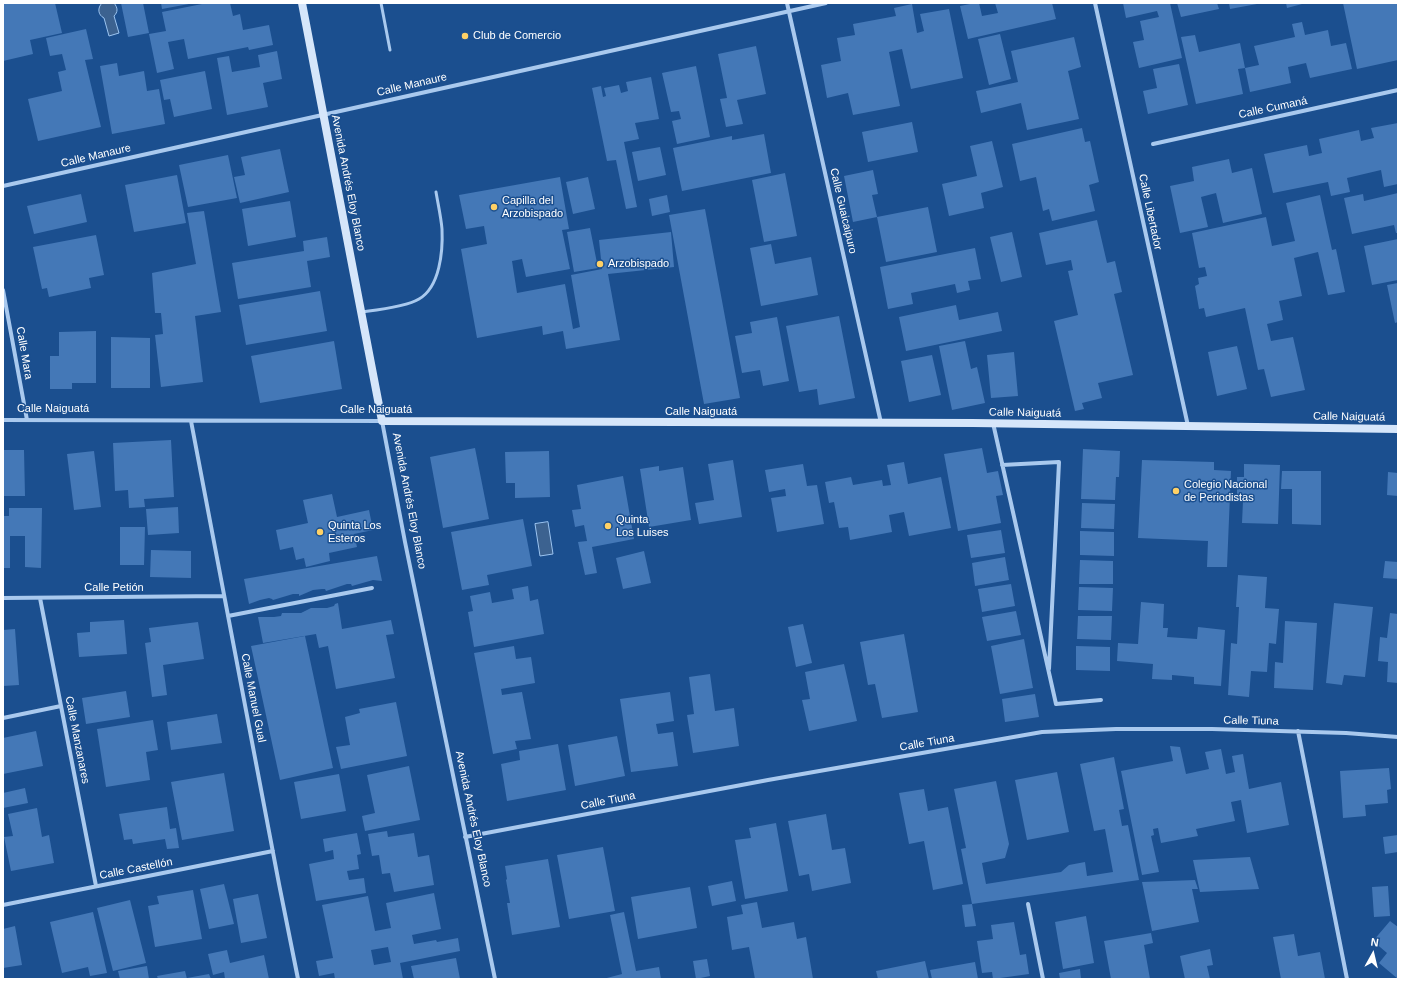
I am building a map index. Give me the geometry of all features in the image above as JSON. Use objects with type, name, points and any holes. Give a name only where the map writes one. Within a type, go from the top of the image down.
[{"type":"street","name":"Avenida Andrés Eloy Blanco","points":[[302,3],[405,542],[495,979]]},
{"type":"street","name":"Calle Guaicaipuro","points":[[787,3],[881,423]]},
{"type":"street","name":"Calle Manaure","points":[[3,186],[826,3]]},
{"type":"street","name":"Calle Libertador","points":[[1094,3],[1188,426]]},
{"type":"street","name":"Calle Cumaná","points":[[1153,144],[1398,90]]},
{"type":"street","name":"Calle Mara","points":[[3,290],[27,420]]},
{"type":"street","name":"Calle Naiguatá","points":[[3,420],[881,423],[1398,429]]},
{"type":"street","name":"Calle Manuel Gual","points":[[191,421],[298,979]]},
{"type":"street","points":[[993,424],[1056,704],[1102,700]]},
{"type":"street","points":[[1002,465],[1059,462],[1049,675]]},
{"type":"street","points":[[228,616],[372,588]]},
{"type":"street","name":"Calle Petión","points":[[3,598],[224,596]]},
{"type":"street","name":"Calle Manzanares","points":[[40,598],[96,886]]},
{"type":"street","points":[[3,718],[61,706]]},
{"type":"street","name":"Calle Tiuna","points":[[465,837],[845,766],[1042,732],[1123,729],[1298,731],[1398,737]]},
{"type":"street","points":[[1298,731],[1347,979]]},
{"type":"street","name":"Calle Castellón","points":[[3,905],[273,852]]},
{"type":"street","points":[[1028,904],[1043,979]]},
{"type":"lane","points":[[381,3],[390,50]]},
{"type":"lane","points":[[362,312],[413,302],[424,295],[434,285],[438,273],[442,238],[442,228],[436,192]]},
{"type":"water","points":[[102,3],[114,3],[117,8],[114,16],[119,33],[109,36],[104,18],[100,15],[99,11],[99,7]]},
{"type":"water","points":[[548,522],[553,554],[540,556],[535,524]]},
{"type":"building","points":[[3,3],[55,3],[62,33],[30,40],[33,54],[3,61]]},
{"type":"building","points":[[121,3],[143,3],[149,33],[128,37]]},
{"type":"building","points":[[161,3],[189,3],[189,4],[162,9]]},
{"type":"building","points":[[207,3],[230,3],[233,16],[240,14],[243,30],[269,25],[273,45],[249,50],[248,47],[188,59],[184,39],[168,42],[174,69],[157,73],[149,34],[166,31],[162,12]]},
{"type":"building","points":[[979,3],[982,16],[998,13],[995,3],[1052,3],[1056,19],[968,39],[960,6]]},
{"type":"building","points":[[1123,3],[1170,3],[1182,58],[1139,68],[1133,42],[1144,40],[1140,21],[1159,17],[1157,11],[1126,18]]},
{"type":"building","points":[[1177,3],[1217,3],[1219,9],[1181,17]]},
{"type":"building","points":[[1229,3],[1257,3],[1257,4],[1230,9]]},
{"type":"building","points":[[1286,3],[1302,3],[1302,4],[1287,8]]},
{"type":"building","points":[[1343,3],[1398,3],[1398,60],[1357,69]]},
{"type":"building","points":[[912,4],[917,33],[924,31],[920,14],[949,9],[963,78],[911,89],[902,49],[889,52],[900,106],[853,115],[848,93],[827,98],[821,65],[841,61],[837,38],[855,35],[853,24],[896,16],[894,8]]},
{"type":"building","points":[[1302,22],[1305,35],[1328,30],[1331,46],[1346,43],[1352,69],[1310,78],[1306,63],[1288,67],[1291,83],[1250,92],[1245,68],[1259,65],[1254,46],[1295,37],[1292,24]]},
{"type":"building","points":[[86,29],[93,59],[85,60],[101,127],[38,141],[28,99],[62,91],[58,72],[66,70],[62,54],[50,56],[46,38]]},
{"type":"building","points":[[1000,34],[1011,79],[989,85],[978,39]]},
{"type":"building","points":[[1195,35],[1199,52],[1240,43],[1245,68],[1238,69],[1243,94],[1196,104],[1181,37]]},
{"type":"building","points":[[1074,37],[1081,67],[1068,71],[1079,119],[1027,130],[1021,103],[981,113],[976,91],[1018,82],[1011,51]]},
{"type":"building","points":[[756,46],[766,94],[737,100],[743,124],[726,127],[720,99],[727,98],[718,54]]},
{"type":"building","points":[[277,51],[282,79],[263,83],[268,107],[227,115],[217,58],[229,56],[232,72],[260,67],[258,55]]},
{"type":"building","points":[[117,63],[119,76],[144,71],[147,91],[159,89],[165,124],[112,134],[100,66]]},
{"type":"building","points":[[1179,64],[1188,105],[1148,114],[1143,91],[1157,88],[1153,69]]},
{"type":"building","points":[[696,66],[710,137],[677,144],[672,121],[681,119],[679,111],[671,112],[662,73]]},
{"type":"building","points":[[205,71],[212,109],[174,117],[170,99],[164,100],[160,80]]},
{"type":"building","points":[[651,77],[659,119],[635,123],[639,139],[624,142],[637,207],[626,209],[616,160],[607,161],[592,88],[601,86],[603,97],[606,96],[604,88],[619,85],[621,93],[628,91],[626,82]]},
{"type":"building","points":[[912,122],[918,152],[868,162],[862,132]]},
{"type":"building","points":[[1398,123],[1398,184],[1384,187],[1381,170],[1347,178],[1350,192],[1331,196],[1328,182],[1273,193],[1264,154],[1307,145],[1309,156],[1322,153],[1319,139],[1359,130],[1361,141],[1374,138],[1371,128]]},
{"type":"building","points":[[1082,128],[1085,142],[1090,141],[1099,182],[1089,185],[1095,211],[1052,221],[1049,209],[1043,211],[1036,177],[1020,181],[1012,144]]},
{"type":"building","points":[[764,134],[771,173],[682,191],[673,148],[732,136],[732,140]]},
{"type":"building","points":[[992,141],[1003,187],[981,193],[984,208],[949,216],[942,184],[977,176],[970,146]]},
{"type":"building","points":[[660,147],[666,175],[638,181],[632,152]]},
{"type":"building","points":[[280,149],[289,192],[240,203],[234,177],[245,175],[241,157]]},
{"type":"building","points":[[228,155],[237,198],[188,207],[179,165]]},
{"type":"building","points":[[1229,159],[1232,173],[1252,168],[1262,214],[1223,223],[1216,193],[1201,197],[1208,227],[1180,233],[1170,186],[1194,181],[1192,167]]},
{"type":"building","points":[[873,170],[878,194],[872,195],[877,217],[853,222],[844,176]]},
{"type":"building","points":[[785,173],[797,236],[764,242],[752,180]]},
{"type":"building","points":[[177,175],[186,223],[134,232],[125,185]]},
{"type":"building","points":[[560,177],[569,229],[562,230],[570,269],[526,277],[522,259],[512,261],[517,293],[565,284],[573,329],[580,327],[571,275],[602,269],[599,240],[671,232],[674,267],[608,274],[620,340],[566,349],[563,331],[543,335],[542,326],[477,338],[461,249],[487,244],[484,226],[466,229],[459,195]]},
{"type":"building","points":[[588,177],[595,209],[573,214],[566,182]]},
{"type":"building","points":[[1398,193],[1398,233],[1396,233],[1394,225],[1352,234],[1344,198],[1363,194],[1364,201]]},
{"type":"building","points":[[81,194],[87,222],[34,234],[27,206]]},
{"type":"building","points":[[667,195],[670,212],[652,216],[649,199]]},
{"type":"building","points":[[1320,195],[1332,250],[1336,249],[1345,292],[1328,295],[1318,252],[1294,258],[1302,296],[1279,301],[1283,320],[1267,324],[1271,341],[1293,337],[1305,390],[1271,397],[1264,369],[1258,370],[1245,308],[1206,317],[1204,308],[1199,309],[1195,286],[1199,284],[1198,278],[1207,276],[1205,267],[1199,268],[1192,233],[1266,217],[1272,246],[1295,241],[1286,203]]},
{"type":"building","points":[[290,201],[296,237],[248,246],[242,209]]},
{"type":"building","points":[[928,207],[937,252],[886,262],[877,217]]},
{"type":"building","points":[[705,209],[740,398],[704,404],[669,215]]},
{"type":"building","points":[[204,211],[221,312],[195,316],[203,382],[161,387],[155,335],[163,334],[161,313],[155,313],[152,273],[196,264],[187,213]]},
{"type":"building","points":[[1097,220],[1107,263],[1115,261],[1122,292],[1114,294],[1133,375],[1098,383],[1102,398],[1082,403],[1084,409],[1075,411],[1054,321],[1078,315],[1068,271],[1073,270],[1071,260],[1046,265],[1039,233]]},
{"type":"building","points":[[590,228],[598,268],[574,272],[567,232]]},
{"type":"building","points":[[1012,232],[1022,277],[1001,282],[990,237]]},
{"type":"building","points":[[96,235],[104,275],[89,278],[91,288],[49,297],[47,288],[42,289],[33,247]]},
{"type":"building","points":[[327,237],[330,257],[307,261],[311,287],[238,299],[232,263],[304,251],[303,241]]},
{"type":"building","points":[[1398,239],[1398,280],[1372,285],[1364,246]]},
{"type":"building","points":[[771,244],[775,264],[811,257],[818,295],[761,306],[750,248]]},
{"type":"building","points":[[975,248],[981,279],[968,281],[970,290],[957,293],[955,284],[911,293],[913,304],[888,309],[880,267]]},
{"type":"building","points":[[1398,283],[1398,322],[1395,323],[1387,285]]},
{"type":"building","points":[[320,291],[327,331],[246,345],[239,305]]},
{"type":"building","points":[[956,305],[959,320],[998,312],[1002,331],[906,351],[899,317]]},
{"type":"building","points":[[839,316],[855,398],[819,405],[817,389],[799,392],[786,326]]},
{"type":"building","points":[[777,317],[789,381],[763,386],[760,370],[742,373],[735,336],[752,333],[750,322]]},
{"type":"building","points":[[96,331],[96,383],[72,383],[72,389],[50,389],[50,356],[59,356],[59,332]]},
{"type":"building","points":[[111,337],[150,338],[150,388],[111,388]]},
{"type":"building","points":[[334,341],[342,389],[260,403],[251,356]]},
{"type":"building","points":[[965,341],[971,369],[977,367],[985,403],[952,410],[939,346]]},
{"type":"building","points":[[1237,346],[1247,389],[1217,396],[1208,352]]},
{"type":"building","points":[[1014,352],[1018,396],[991,398],[987,355]]},
{"type":"building","points":[[932,355],[941,395],[909,402],[901,361]]},
{"type":"building","points":[[171,440],[174,497],[144,499],[145,507],[129,508],[128,490],[115,491],[113,443]]},
{"type":"building","points":[[475,448],[489,519],[443,528],[430,457]]},
{"type":"building","points":[[982,448],[987,473],[998,471],[1003,495],[996,496],[1001,523],[958,531],[944,454]]},
{"type":"building","points":[[1083,449],[1120,451],[1119,477],[1116,477],[1115,500],[1081,499]]},
{"type":"building","points":[[3,450],[24,450],[25,496],[3,496]]},
{"type":"building","points":[[94,451],[101,507],[74,510],[67,454]]},
{"type":"building","points":[[549,451],[550,497],[515,498],[515,483],[506,483],[505,452]]},
{"type":"building","points":[[733,460],[742,517],[699,524],[695,503],[714,500],[708,464]]},
{"type":"building","points":[[1142,460],[1214,462],[1214,470],[1231,471],[1227,567],[1207,567],[1208,541],[1138,538]]},
{"type":"building","points":[[904,462],[908,484],[941,477],[951,528],[909,536],[904,512],[889,515],[892,532],[850,540],[848,527],[839,528],[834,502],[829,503],[825,482],[851,477],[853,485],[882,480],[883,486],[891,485],[887,465]]},
{"type":"building","points":[[803,464],[807,486],[817,485],[824,524],[777,532],[771,498],[786,496],[785,489],[769,492],[765,470]]},
{"type":"building","points":[[1244,464],[1280,465],[1278,524],[1242,523],[1243,501],[1237,501],[1237,477],[1244,477]]},
{"type":"building","points":[[659,466],[659,471],[683,467],[691,520],[649,527],[640,469]]},
{"type":"building","points":[[1282,471],[1321,471],[1321,525],[1292,524],[1292,489],[1281,489]]},
{"type":"building","points":[[1388,472],[1398,473],[1398,496],[1387,495]]},
{"type":"building","name":"Quinta Los Luises","points":[[623,476],[634,539],[592,547],[597,573],[585,575],[578,542],[587,541],[584,525],[575,527],[572,510],[581,509],[577,485]]},
{"type":"building","name":"Quinta Los Esteros","points":[[332,494],[337,517],[369,510],[373,530],[354,534],[357,547],[329,553],[330,561],[306,567],[304,558],[296,560],[293,547],[280,550],[276,530],[308,523],[303,500]]},
{"type":"building","points":[[1082,503],[1115,504],[1114,529],[1081,528]]},
{"type":"building","points":[[178,507],[179,533],[148,535],[146,509]]},
{"type":"building","points":[[9,508],[42,508],[41,568],[25,567],[25,536],[10,536],[10,568],[3,568],[3,516],[9,516]]},
{"type":"building","points":[[523,519],[532,566],[487,575],[489,585],[462,590],[451,532]]},
{"type":"building","points":[[120,527],[145,527],[144,565],[120,565]]},
{"type":"building","points":[[1001,530],[1005,553],[971,558],[967,535]]},
{"type":"building","points":[[1080,531],[1114,532],[1114,556],[1080,555]]},
{"type":"building","points":[[151,550],[191,551],[191,578],[150,577]]},
{"type":"building","points":[[644,551],[651,583],[623,589],[616,558]]},
{"type":"building","points":[[377,556],[382,581],[373,580],[352,586],[351,584],[347,584],[326,591],[325,589],[313,590],[299,596],[299,594],[293,594],[273,600],[269,598],[260,600],[249,604],[244,579]]},
{"type":"building","points":[[1005,557],[1009,580],[975,586],[972,563]]},
{"type":"building","points":[[1080,560],[1113,561],[1113,584],[1079,584]]},
{"type":"building","points":[[1385,561],[1398,562],[1398,579],[1383,578]]},
{"type":"building","points":[[1238,575],[1267,577],[1265,608],[1279,609],[1276,644],[1269,643],[1267,672],[1251,671],[1249,697],[1228,695],[1231,643],[1237,644],[1239,607],[1236,607]]},
{"type":"building","points":[[1011,584],[1015,606],[982,612],[978,589]]},
{"type":"building","points":[[528,586],[530,601],[538,599],[544,634],[474,647],[468,612],[473,611],[470,596],[490,592],[492,603],[514,599],[512,589]]},
{"type":"building","points":[[1079,587],[1113,588],[1112,611],[1078,610]]},
{"type":"building","points":[[1141,602],[1164,604],[1163,628],[1168,628],[1167,637],[1197,639],[1198,627],[1225,630],[1221,686],[1194,684],[1194,677],[1172,675],[1172,680],[1152,679],[1153,664],[1117,661],[1118,643],[1138,644]]},
{"type":"building","points":[[338,603],[342,629],[391,620],[394,634],[386,635],[395,678],[336,689],[328,646],[319,648],[316,634],[263,643],[258,617],[281,616],[282,613],[301,613],[311,608],[327,608]]},
{"type":"building","points":[[1334,603],[1373,607],[1365,677],[1344,675],[1342,685],[1326,683]]},
{"type":"building","points":[[1016,611],[1021,635],[987,641],[982,617]]},
{"type":"building","points":[[1390,613],[1398,614],[1398,683],[1387,682],[1388,662],[1378,661],[1380,637],[1387,638]]},
{"type":"building","points":[[1078,616],[1112,616],[1111,640],[1077,639]]},
{"type":"building","points":[[124,620],[127,654],[79,657],[77,633],[90,632],[90,622]]},
{"type":"building","points":[[1285,621],[1317,623],[1313,690],[1274,688],[1275,662],[1283,663]]},
{"type":"building","points":[[198,622],[204,659],[163,665],[167,695],[152,697],[145,643],[151,642],[149,628]]},
{"type":"building","points":[[803,624],[812,663],[796,667],[788,627]]},
{"type":"building","points":[[15,629],[19,685],[3,686],[3,630]]},
{"type":"building","points":[[904,634],[918,712],[882,718],[875,684],[868,685],[860,642]]},
{"type":"building","points":[[305,636],[333,768],[280,780],[251,646]]},
{"type":"building","points":[[1024,639],[1033,688],[1000,694],[991,646]]},
{"type":"building","points":[[514,646],[516,659],[531,657],[535,683],[501,689],[502,695],[522,692],[531,739],[515,741],[517,749],[493,754],[474,653]]},
{"type":"building","points":[[1076,646],[1110,647],[1110,671],[1076,670]]},
{"type":"building","points":[[844,664],[857,721],[809,731],[802,700],[810,699],[805,672]]},
{"type":"building","points":[[710,674],[715,711],[734,708],[739,746],[693,753],[687,715],[694,714],[689,677]]},
{"type":"building","points":[[126,691],[130,717],[86,724],[82,698]]},
{"type":"building","points":[[670,692],[674,721],[656,724],[658,734],[673,732],[678,766],[631,772],[620,699]]},
{"type":"building","points":[[1035,694],[1039,717],[1005,722],[1002,699]]},
{"type":"building","points":[[396,702],[407,756],[341,769],[336,747],[350,745],[345,717],[360,713],[359,709]]},
{"type":"building","points":[[217,714],[222,743],[171,750],[167,722]]},
{"type":"building","points":[[153,720],[158,750],[146,752],[150,780],[106,787],[97,729]]},
{"type":"building","points":[[36,731],[43,766],[3,774],[3,738]]},
{"type":"building","points":[[617,736],[625,776],[575,786],[568,745]]},
{"type":"building","points":[[558,744],[566,790],[507,801],[501,764],[520,760],[519,751]]},
{"type":"building","points":[[1170,746],[1180,747],[1186,774],[1209,769],[1205,752],[1221,749],[1226,774],[1235,772],[1232,756],[1243,754],[1249,789],[1281,782],[1289,825],[1247,833],[1241,800],[1231,802],[1235,821],[1196,829],[1198,836],[1161,843],[1158,828],[1153,829],[1154,835],[1151,836],[1159,872],[1142,875],[1121,771],[1173,761]]},
{"type":"building","points":[[1114,757],[1124,809],[1119,810],[1122,826],[1128,825],[1139,880],[972,904],[961,849],[966,848],[954,789],[996,781],[1009,844],[1005,858],[982,863],[986,884],[1061,872],[1069,865],[1085,862],[1087,876],[1113,872],[1105,829],[1094,831],[1080,764]]},
{"type":"building","points":[[409,766],[420,820],[365,831],[362,816],[375,813],[367,775]]},
{"type":"building","points":[[1389,768],[1391,789],[1387,790],[1388,803],[1365,805],[1366,816],[1343,818],[1340,771]]},
{"type":"building","points":[[1057,772],[1069,832],[1027,840],[1015,780]]},
{"type":"building","points":[[224,773],[234,831],[182,840],[171,782]]},
{"type":"building","points":[[339,774],[346,811],[301,819],[294,782]]},
{"type":"building","points":[[25,788],[28,803],[3,808],[3,793]]},
{"type":"building","points":[[924,789],[928,811],[948,807],[963,884],[933,890],[924,841],[909,844],[899,793]]},
{"type":"building","points":[[167,807],[170,829],[176,828],[179,848],[167,849],[165,839],[133,844],[132,839],[124,840],[119,814]]},
{"type":"building","points":[[37,808],[42,837],[49,835],[54,863],[11,871],[4,837],[13,836],[8,814]]},
{"type":"building","points":[[826,814],[832,850],[845,848],[851,883],[812,891],[809,874],[799,876],[788,821]]},
{"type":"building","points":[[776,823],[788,891],[745,899],[735,840],[751,838],[749,828]]},
{"type":"building","points":[[387,831],[388,837],[414,833],[418,857],[429,855],[434,885],[394,892],[390,873],[382,874],[379,855],[372,856],[368,834]]},
{"type":"building","points":[[357,833],[361,854],[357,855],[359,869],[347,871],[349,880],[364,878],[366,893],[316,901],[309,864],[334,859],[333,850],[325,852],[323,839]]},
{"type":"building","points":[[1398,835],[1398,852],[1385,854],[1383,837]]},
{"type":"building","points":[[603,847],[615,911],[569,919],[557,855]]},
{"type":"building","points":[[1250,857],[1259,889],[1200,892],[1193,860]]},
{"type":"building","points":[[548,859],[560,927],[512,935],[507,903],[510,903],[505,866]]},
{"type":"building","points":[[1195,880],[1198,889],[1192,889],[1199,922],[1152,931],[1142,882]]},
{"type":"building","points":[[732,881],[736,901],[712,906],[708,886]]},
{"type":"building","points":[[224,884],[234,924],[209,929],[200,889]]},
{"type":"building","points":[[1388,886],[1390,916],[1374,917],[1372,887]]},
{"type":"building","points":[[690,887],[697,928],[638,939],[631,897]]},
{"type":"building","points":[[193,890],[202,939],[155,947],[148,906],[159,904],[157,896]]},
{"type":"building","points":[[434,893],[441,929],[412,935],[414,944],[458,938],[460,951],[400,963],[403,979],[335,979],[334,973],[319,976],[316,961],[333,958],[322,905],[368,896],[375,931],[391,928],[386,903]],"holes":[[[388,947],[391,962],[374,965],[371,950]]]},
{"type":"building","points":[[258,894],[267,938],[241,943],[233,899]]},
{"type":"building","points":[[130,900],[146,963],[113,971],[97,908]]},
{"type":"building","points":[[757,902],[762,928],[794,922],[797,939],[806,937],[813,979],[755,979],[749,947],[732,950],[727,917],[743,914],[741,905]]},
{"type":"building","points":[[972,904],[976,926],[965,927],[962,905]]},
{"type":"building","points":[[93,912],[107,973],[90,976],[88,967],[62,973],[50,922]]},
{"type":"building","points":[[624,912],[636,971],[659,967],[661,979],[603,979],[622,974],[610,915]]},
{"type":"building","points":[[1086,916],[1094,963],[1063,969],[1055,922]]},
{"type":"building","points":[[1390,921],[1398,927],[1398,979],[1379,963],[1387,953],[1373,941]]},
{"type":"building","points":[[1014,922],[1020,955],[1026,954],[1029,974],[993,979],[992,972],[982,973],[977,941],[993,939],[991,925]]},
{"type":"building","points":[[15,926],[22,965],[3,968],[3,929]]},
{"type":"building","points":[[1151,933],[1153,943],[1144,945],[1150,979],[1111,979],[1104,941]]},
{"type":"building","points":[[1294,934],[1298,956],[1320,952],[1325,979],[1281,979],[1273,937]]},
{"type":"building","points":[[1210,949],[1213,965],[1207,966],[1210,979],[1185,979],[1180,956]]},
{"type":"building","points":[[227,950],[230,963],[264,955],[269,979],[225,979],[224,972],[213,975],[208,954]]},
{"type":"building","points":[[456,958],[460,979],[414,979],[411,966]]},
{"type":"building","points":[[707,959],[710,976],[696,979],[693,961]]},
{"type":"building","points":[[925,961],[929,979],[878,979],[876,971]]},
{"type":"building","points":[[975,962],[978,979],[932,979],[930,970]]},
{"type":"building","points":[[147,966],[149,979],[120,979],[118,971]]},
{"type":"building","points":[[1080,969],[1081,979],[1060,979],[1059,973]]},
{"type":"building","points":[[185,971],[187,979],[158,979],[157,976]]},
{"type":"building","points":[[209,974],[211,979],[187,979],[187,978]]},
{"type":"place","name":"Club de Comercio","points":[[465,36]]},
{"type":"place","name":"Capilla del Arzobispado","points":[[494,207]]},
{"type":"place","name":"Arzobispado","points":[[600,264]]},
{"type":"place","name":"Colegio Nacional de Periodistas","points":[[1176,491]]},
{"type":"place","name":"Quinta Los Luises","points":[[608,526]]},
{"type":"place","name":"Quinta Los Esteros","points":[[320,532]]}]
